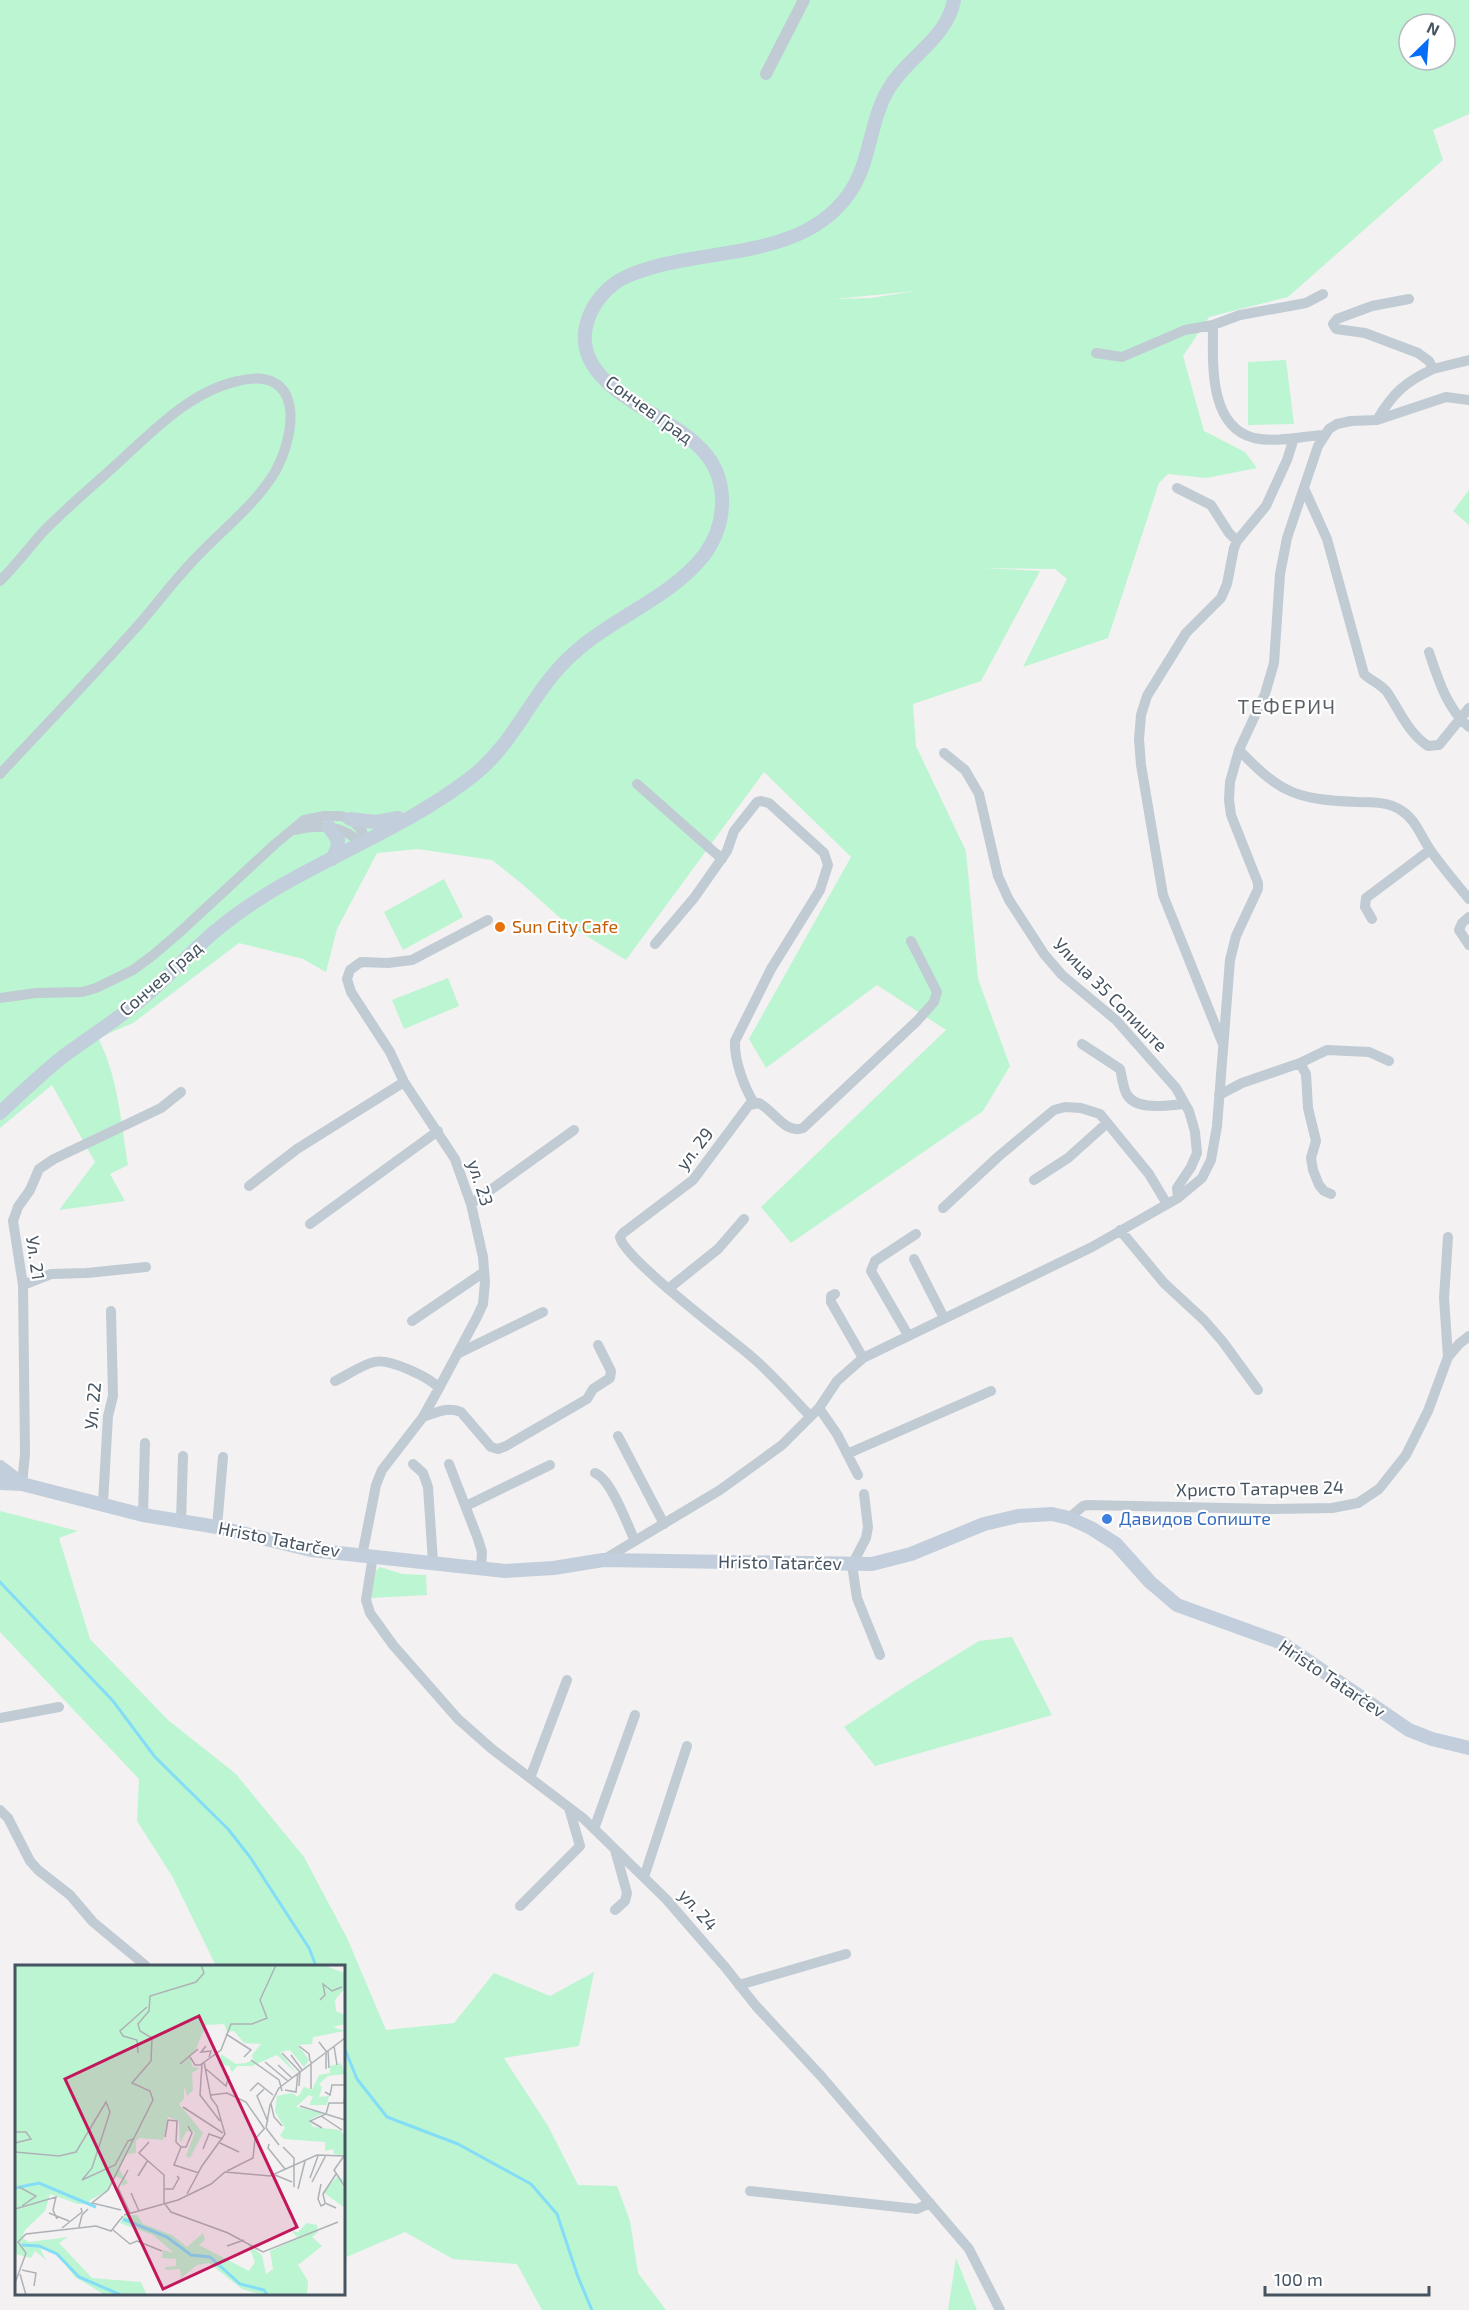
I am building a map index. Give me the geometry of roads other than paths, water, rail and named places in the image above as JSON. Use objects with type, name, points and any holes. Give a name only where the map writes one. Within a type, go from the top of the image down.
[{"type":"main road","name":"Сончев Град","points":[[0,1113],[50,1067],[142,999],[231,918],[278,887],[361,844],[438,800],[480,770],[505,744],[552,673],[585,643],[686,574],[702,558],[718,529],[722,498],[721,485],[714,465],[698,445],[683,433],[606,382],[585,353],[584,338],[587,321],[599,299],[617,280],[668,263],[774,243],[805,231],[829,216],[848,196],[857,180],[884,97],[897,76],[938,35],[949,18],[954,0]]},
{"type":"main road","points":[[350,819],[376,822],[411,815]]},
{"type":"main road","points":[[329,827],[338,840],[332,859]]},
{"type":"main road","name":"Hristo Tatarčev","points":[[0,1467],[22,1484]]},
{"type":"main road","name":"Hristo Tatarčev","points":[[0,1484],[22,1484],[143,1515],[217,1527],[300,1548],[505,1571],[603,1560],[852,1565],[888,1561],[911,1554],[984,1524],[1018,1516],[1052,1514],[1069,1518],[1091,1528],[1116,1544],[1150,1582],[1177,1605],[1282,1642],[1409,1730],[1432,1739],[1469,1748]]},
{"type":"street","points":[[766,74],[804,0]]},
{"type":"street","points":[[1096,353],[1122,357],[1185,330],[1213,325],[1240,315],[1306,303],[1323,294]]},
{"type":"street","points":[[1409,299],[1352,312],[1337,319],[1333,325],[1336,329],[1365,333],[1418,353],[1429,361],[1433,369]]},
{"type":"street","points":[[1213,325],[1215,382],[1228,421],[1254,438],[1324,435]]},
{"type":"street","points":[[1377,420],[1398,389],[1406,383],[1433,369],[1469,360]]},
{"type":"street","points":[[0,581],[43,532],[153,430],[193,401],[225,385],[248,379],[271,380],[279,385],[287,395],[291,423],[288,440],[275,471],[265,487],[194,559],[107,660],[0,774]]},
{"type":"street","points":[[603,1560],[720,1490],[782,1445],[819,1408],[837,1381],[863,1358],[1092,1247],[1178,1198],[1197,1184],[1206,1173],[1215,1144],[1233,948],[1258,889],[1258,883],[1234,824],[1229,800],[1233,767],[1258,713],[1274,663],[1280,574],[1287,538],[1318,446],[1324,435],[1337,424],[1377,420],[1446,398],[1469,400]]},
{"type":"street","points":[[1223,1045],[1163,895],[1141,765],[1139,739],[1147,696],[1186,633],[1221,598],[1237,541],[1266,506],[1287,460],[1294,438]]},
{"type":"street","points":[[1177,488],[1211,505],[1229,533],[1237,541]]},
{"type":"street","points":[[1304,488],[1327,539],[1364,674],[1377,681],[1386,690],[1412,731],[1428,746],[1439,745],[1465,724],[1469,708]]},
{"type":"street","points":[[1429,652],[1439,683],[1465,724]]},
{"type":"street","points":[[1239,750],[1260,772],[1286,790],[1321,800],[1372,802],[1402,810],[1469,899]]},
{"type":"street","name":"Улица 35 Сопиште","points":[[944,753],[965,770],[979,794],[998,876],[1014,908],[1044,954],[1062,975],[1116,1020],[1176,1088],[1189,1111],[1195,1132],[1197,1153],[1177,1188],[1178,1198]]},
{"type":"street","points":[[637,784],[722,859]]},
{"type":"street","points":[[654,944],[694,898],[727,852],[738,824],[757,802],[769,803],[824,853],[827,859],[827,872],[820,890],[771,969],[735,1041],[734,1048],[754,1102],[762,1104],[788,1127],[795,1130],[803,1128],[917,1021],[934,1002],[937,992],[910,941]]},
{"type":"street","points":[[0,998],[36,993],[82,992],[96,988],[133,970],[179,933],[299,824],[312,818],[333,816],[350,819],[362,831],[361,844]]},
{"type":"street","points":[[292,831],[313,826],[329,827],[356,837],[361,844]]},
{"type":"street","points":[[1372,919],[1365,907],[1366,898],[1430,850]]},
{"type":"street","points":[[1469,917],[1462,923],[1459,930],[1469,945]]},
{"type":"street","name":"ул. 23","points":[[368,1556],[376,1485],[382,1470],[423,1418],[483,1304],[485,1292],[483,1257],[471,1204],[455,1159],[404,1082],[390,1052],[351,993],[347,979],[350,970],[361,962],[388,963],[412,960],[488,920]]},
{"type":"street","points":[[1082,1044],[1120,1069],[1126,1094],[1132,1100],[1142,1104],[1160,1106],[1185,1104]]},
{"type":"street","points":[[1219,1095],[1274,1070],[1300,1063],[1327,1050],[1369,1052],[1389,1061]]},
{"type":"street","points":[[1300,1063],[1306,1074],[1308,1108],[1316,1141],[1311,1158],[1313,1170],[1319,1185],[1331,1194]]},
{"type":"street","points":[[249,1186],[297,1149],[404,1082]]},
{"type":"street","name":"Ул. 21","points":[[22,1484],[25,1454],[23,1284],[14,1221],[18,1207],[30,1190],[39,1169],[54,1158],[161,1108],[181,1092]]},
{"type":"street","name":"ул. 29","points":[[754,1102],[742,1113],[693,1180],[622,1233],[620,1237],[625,1247],[668,1289],[751,1356],[810,1416]]},
{"type":"street","points":[[943,1208],[999,1156],[1054,1110],[1065,1107],[1081,1107],[1100,1114],[1149,1174],[1167,1204]]},
{"type":"street","points":[[1034,1180],[1068,1158],[1107,1123]]},
{"type":"street","points":[[471,1204],[574,1130]]},
{"type":"street","points":[[310,1224],[438,1131]]},
{"type":"street","points":[[668,1289],[718,1249],[744,1219]]},
{"type":"street","points":[[1120,1230],[1164,1283],[1204,1320],[1223,1342],[1258,1390]]},
{"type":"street","points":[[908,1335],[871,1271],[875,1261],[916,1234]]},
{"type":"street","points":[[1448,1237],[1443,1298],[1448,1357]]},
{"type":"street","points":[[914,1259],[944,1318]]},
{"type":"street","points":[[23,1284],[51,1274],[87,1274],[146,1267]]},
{"type":"street","points":[[412,1321],[484,1272]]},
{"type":"street","points":[[835,1294],[831,1296],[831,1302],[863,1358]]},
{"type":"street","name":"Ул. 22","points":[[103,1503],[108,1416],[113,1396],[111,1311]]},
{"type":"street","points":[[457,1354],[543,1312]]},
{"type":"street","name":"Христо Татарчев 24","points":[[1069,1518],[1083,1506],[1088,1505],[1272,1509],[1332,1508],[1358,1503],[1379,1489],[1406,1455],[1428,1411],[1448,1357],[1469,1336]]},
{"type":"street","points":[[423,1418],[449,1409],[456,1410],[461,1412],[491,1447],[498,1449],[506,1446],[587,1398],[593,1389],[610,1378],[611,1371],[598,1345]]},
{"type":"street","points":[[335,1381],[372,1362],[382,1360],[429,1379],[440,1388]]},
{"type":"street","points":[[847,1454],[991,1391]]},
{"type":"street","points":[[819,1408],[858,1475]]},
{"type":"street","points":[[618,1436],[664,1524]]},
{"type":"street","points":[[143,1515],[145,1443]]},
{"type":"street","points":[[181,1522],[183,1456]]},
{"type":"street","points":[[217,1527],[223,1457]]},
{"type":"street","points":[[414,1464],[423,1473],[428,1487],[433,1562]]},
{"type":"street","points":[[449,1464],[478,1539],[482,1552],[481,1567]]},
{"type":"street","points":[[466,1506],[550,1466]]},
{"type":"street","points":[[595,1473],[602,1476],[608,1485],[635,1540]]},
{"type":"street","points":[[864,1494],[868,1527],[866,1538],[852,1565],[857,1598],[880,1655]]},
{"type":"street","name":"ул. 24","points":[[368,1556],[366,1600],[370,1613],[393,1645],[458,1719],[569,1807],[615,1847],[666,1899],[969,2249],[1000,2310]]},
{"type":"street","points":[[530,1778],[567,1680]]},
{"type":"street","points":[[0,1718],[59,1707]]},
{"type":"street","points":[[594,1829],[635,1714]]},
{"type":"street","points":[[644,1877],[687,1746]]},
{"type":"street","points":[[520,1906],[580,1846],[569,1807]]},
{"type":"street","points":[[0,1810],[8,1818],[30,1861],[38,1870],[70,1895],[93,1922],[144,1965]]},
{"type":"street","points":[[615,1847],[627,1893],[625,1900],[615,1910]]},
{"type":"street","points":[[739,1985],[846,1954]]},
{"type":"street","points":[[750,2191],[917,2209],[930,2203]]},
{"type":"waterway","points":[[0,1582],[113,1701],[155,1757],[228,1829],[250,1857],[309,1948],[316,1965]]},
{"type":"waterway","points":[[345,2049],[357,2079],[387,2117],[458,2144],[531,2184],[557,2214],[578,2277],[592,2310]]},
{"type":"place","name":"Sun City Cafe","points":[[500,927]]},
{"type":"place","name":"Давидов Сопиште","points":[[1107,1519]]},
{"type":"district","name":"ТЕФЕРИЧ","points":[[1287,707]]}]
